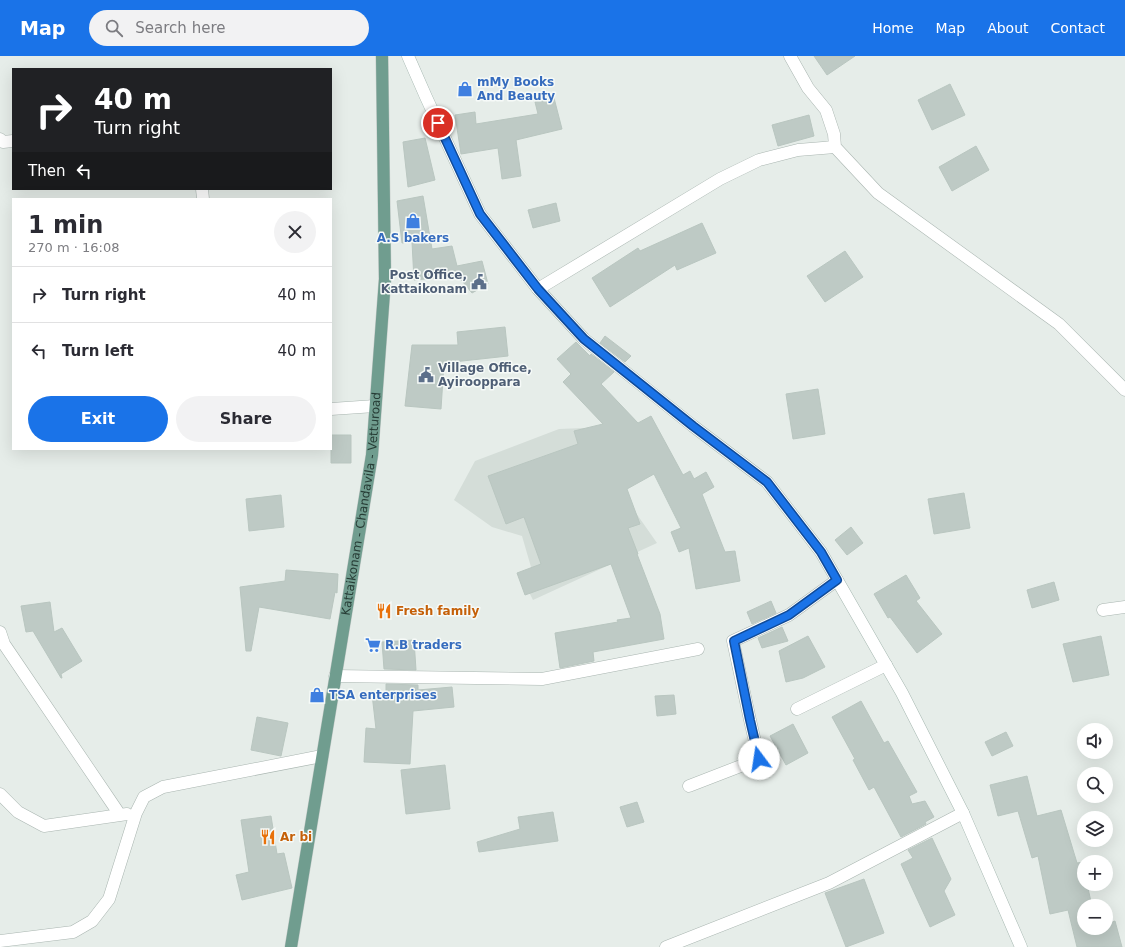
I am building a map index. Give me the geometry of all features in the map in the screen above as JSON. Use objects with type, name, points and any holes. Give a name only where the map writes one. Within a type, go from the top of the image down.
[{"type":"main road","name":"Kattaikonam - Chandavila - Vetturoad","points":[[291,947],[372,454],[385,279],[382,56]]},
{"type":"street","points":[[408,56],[480,214],[538,289],[584,339],[693,426],[767,482],[821,552],[902,693],[963,813],[1021,947]]},
{"type":"street","points":[[790,56],[808,88],[826,110],[834,134],[835,148],[878,193],[1059,324],[1125,390]]},
{"type":"street","points":[[0,139],[3,142],[12,141]]},
{"type":"street","points":[[538,289],[720,179],[759,160],[798,150],[835,148]]},
{"type":"street","points":[[332,409],[375,406]]},
{"type":"street","points":[[689,786],[759,759],[734,641],[789,615],[837,580]]},
{"type":"street","points":[[1103,610],[1125,607]]},
{"type":"street","points":[[0,632],[4,644],[120,815]]},
{"type":"street","points":[[335,676],[542,679],[698,649]]},
{"type":"street","points":[[797,708],[886,665]]},
{"type":"street","points":[[0,942],[73,932],[92,921],[109,899],[136,813],[144,797],[163,786],[322,756]]},
{"type":"street","points":[[0,794],[18,812],[44,826],[136,813]]},
{"type":"street","points":[[666,947],[829,884],[963,813]]},
{"type":"shaded area","points":[[584,428],[617,486],[657,543],[533,600],[526,586],[531,567],[522,536],[492,527],[454,500],[475,461],[559,429]]},
{"type":"building","points":[[814,56],[855,56],[827,75]]},
{"type":"building","points":[[950,84],[965,115],[932,130],[918,100]]},
{"type":"building","points":[[554,98],[562,129],[516,140],[521,176],[502,179],[498,148],[461,154],[455,115],[475,112],[476,124],[538,114],[535,102]]},
{"type":"building","points":[[809,115],[814,136],[778,146],[772,125]]},
{"type":"building","points":[[425,138],[435,180],[408,187],[403,142]]},
{"type":"building","points":[[976,146],[989,170],[952,191],[939,167]]},
{"type":"building","points":[[423,196],[432,249],[452,246],[457,266],[482,261],[488,284],[472,293],[458,276],[414,280],[412,242],[402,243],[397,201]]},
{"type":"building","points":[[556,203],[560,221],[533,228],[528,210]]},
{"type":"building","points":[[702,223],[716,253],[677,270],[675,265],[610,307],[592,278],[638,248],[640,251]]},
{"type":"building","points":[[845,251],[863,277],[825,302],[807,276]]},
{"type":"building","points":[[505,327],[508,356],[444,363],[441,409],[405,406],[412,345],[458,345],[457,332]]},
{"type":"building","points":[[605,336],[631,356],[625,362],[600,343]]},
{"type":"building","points":[[576,342],[590,356],[591,354],[614,372],[601,384],[638,423],[651,416],[683,475],[690,471],[694,479],[706,472],[714,487],[702,494],[725,552],[735,551],[740,581],[696,589],[689,548],[679,552],[671,532],[681,528],[654,474],[627,489],[640,524],[628,528],[660,614],[664,639],[593,652],[594,661],[560,668],[555,633],[618,622],[617,620],[631,618],[611,564],[525,595],[517,573],[541,564],[524,517],[506,524],[488,476],[578,444],[574,431],[603,424],[563,382],[571,374],[557,359]]},
{"type":"building","points":[[818,389],[825,434],[793,439],[786,394]]},
{"type":"building","points":[[332,435],[351,435],[351,463],[331,463]]},
{"type":"building","points":[[964,493],[970,528],[934,534],[928,499]]},
{"type":"building","points":[[281,495],[284,527],[249,531],[246,499]]},
{"type":"building","points":[[851,527],[863,543],[847,555],[835,540]]},
{"type":"building","points":[[286,570],[338,574],[337,593],[335,592],[330,619],[259,607],[251,651],[246,651],[240,587],[285,581]]},
{"type":"building","points":[[906,575],[920,598],[916,601],[942,634],[917,653],[890,617],[888,618],[874,594]]},
{"type":"building","points":[[1054,582],[1059,600],[1032,608],[1027,590]]},
{"type":"building","points":[[771,601],[776,613],[752,624],[747,612]]},
{"type":"building","points":[[50,602],[54,632],[62,628],[82,661],[61,674],[62,678],[33,631],[26,632],[21,606]]},
{"type":"building","points":[[782,627],[788,641],[762,648],[758,638]]},
{"type":"building","points":[[808,636],[825,667],[803,678],[786,682],[779,651]]},
{"type":"building","points":[[1101,636],[1109,675],[1073,682],[1063,644]]},
{"type":"building","points":[[414,640],[416,670],[384,669],[382,642]]},
{"type":"building","points":[[386,684],[418,685],[418,690],[452,687],[454,707],[413,711],[410,764],[364,762],[366,728],[376,729],[372,694],[386,693]]},
{"type":"building","points":[[674,695],[676,714],[657,716],[655,696]]},
{"type":"building","points":[[861,701],[884,743],[888,741],[917,792],[909,796],[912,804],[925,801],[934,817],[925,822],[926,824],[901,837],[874,787],[869,790],[853,760],[855,759],[832,717]]},
{"type":"building","points":[[257,717],[288,723],[281,756],[251,750]]},
{"type":"building","points":[[793,724],[808,753],[786,765],[770,736]]},
{"type":"building","points":[[1006,732],[1013,746],[992,756],[985,742]]},
{"type":"building","points":[[445,765],[450,809],[406,814],[401,770]]},
{"type":"building","points":[[1027,776],[1037,816],[1061,810],[1077,863],[1077,891],[1089,891],[1090,899],[1077,899],[1077,935],[1113,935],[1113,922],[1115,921],[1122,947],[1077,947],[1068,910],[1050,914],[1038,856],[1032,858],[1018,811],[998,816],[990,785]]},
{"type":"building","points":[[637,802],[644,822],[627,827],[620,807]]},
{"type":"building","points":[[553,812],[558,841],[479,852],[477,842],[520,829],[518,817]]},
{"type":"building","points":[[271,816],[277,854],[284,853],[292,888],[242,900],[236,875],[249,872],[241,820]]},
{"type":"building","points":[[932,838],[951,879],[944,891],[955,915],[930,927],[901,864],[913,858],[908,850]]},
{"type":"building","points":[[864,879],[884,933],[846,947],[825,893]]},
{"type":"place","name":"mMy Books And Beauty","points":[[465,89]]},
{"type":"place","name":"A.S bakers","points":[[413,221]]},
{"type":"place","name":"Post Office, Kattaikonam","points":[[479,282]]},
{"type":"place","name":"Village Office, Ayirooppara","points":[[426,375]]},
{"type":"place","name":"Fresh family","points":[[384,611]]},
{"type":"place","name":"R.B traders","points":[[373,645]]},
{"type":"place","name":"TSA enterprises","points":[[317,695]]},
{"type":"place","name":"Ar bi","points":[[268,837]]},
{"type":"route","points":[[438,123],[480,214],[538,289],[584,339],[693,426],[767,482],[821,552],[837,580],[789,615],[734,641],[759,759]]}]
